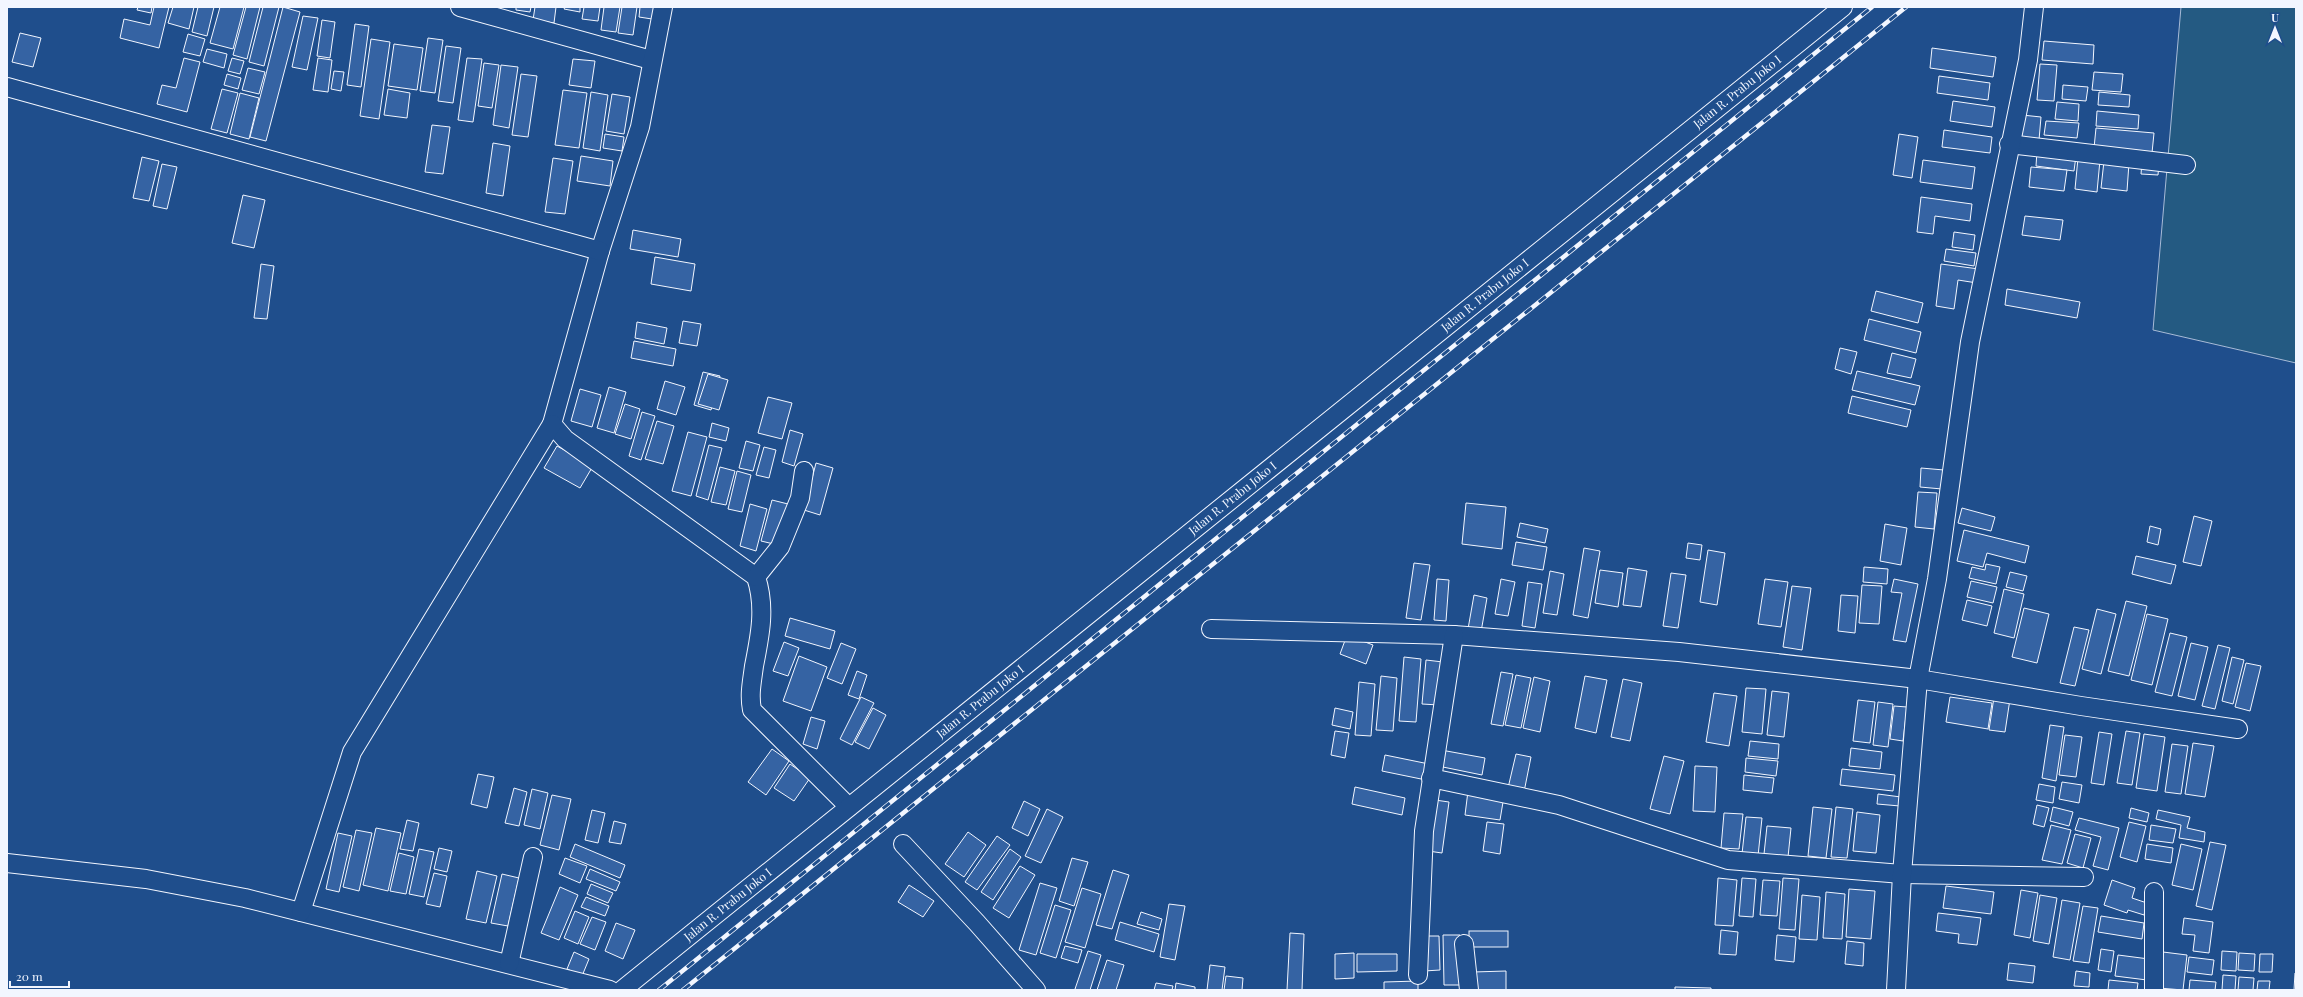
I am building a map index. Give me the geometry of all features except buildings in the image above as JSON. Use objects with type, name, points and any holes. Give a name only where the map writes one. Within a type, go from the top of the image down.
[{"type":"street","points":[[460,7],[651,60]]},
{"type":"street","points":[[301,912],[352,752],[552,424],[600,251],[640,127],[651,60],[663,7]]},
{"type":"street","name":"Jalan R. Prabu Joko I","points":[[622,990],[1843,7]]},
{"type":"street","points":[[1896,990],[1902,874],[1918,679],[1937,579],[1970,342],[2009,144],[2028,60],[2034,7]]},
{"type":"street","points":[[7,87],[600,251]]},
{"type":"street","points":[[2009,144],[2186,165]]},
{"type":"street","points":[[552,424],[565,439],[756,577],[762,593],[762,628],[750,690],[752,710],[849,807]]},
{"type":"street","points":[[756,577],[780,547],[800,498],[804,471]]},
{"type":"street","points":[[1211,629],[1454,635],[1679,652],[1918,679],[2081,706],[2238,729]]},
{"type":"street","points":[[1418,975],[1421,862],[1431,778],[1454,635]]},
{"type":"street","points":[[1431,778],[1559,805],[1728,860],[1902,874],[2084,877]]},
{"type":"street","points":[[903,844],[977,923],[1036,990]]},
{"type":"street","points":[[509,964],[533,857]]},
{"type":"street","points":[[7,863],[146,879],[245,898],[610,990]]},
{"type":"street","points":[[2154,892],[2154,990]]},
{"type":"street","points":[[1464,944],[1469,990]]},
{"type":"shaded area","points":[[2181,7],[2296,7],[2296,363],[2153,330]]},
{"type":"railway","points":[[659,990],[1872,7]]},
{"type":"railway","points":[[683,990],[1906,7]]}]
